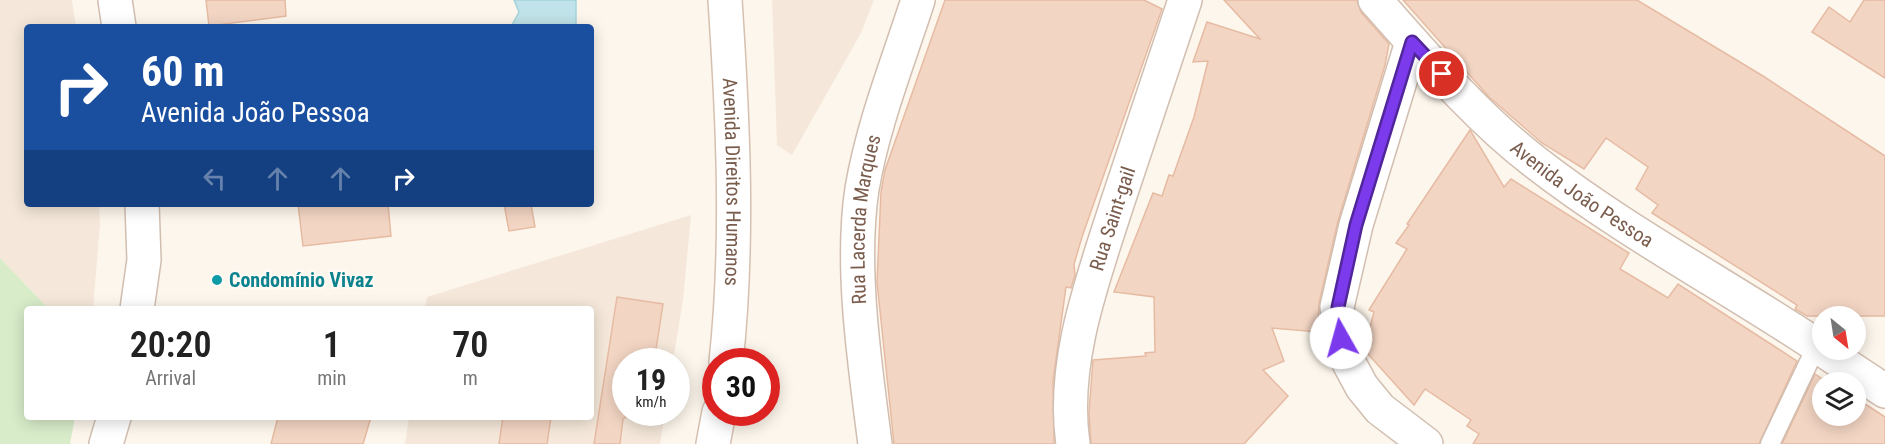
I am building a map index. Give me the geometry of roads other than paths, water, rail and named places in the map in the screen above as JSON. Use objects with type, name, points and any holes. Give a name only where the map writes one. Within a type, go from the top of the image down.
[{"type":"street","points":[[116,0],[119,24]]},
{"type":"street","name":"Avenida Direitos Humanos","points":[[725,0],[734,196],[731,313],[727,348]]},
{"type":"street","name":"Rua Lacerda Marques","points":[[875,444],[863,350],[858,232],[861,201],[870,151],[918,0]]},
{"type":"street","name":"Rua Saint-gail","points":[[1073,444],[1072,390],[1077,347],[1095,272],[1185,0]]},
{"type":"street","name":"Avenida João Pessoa","points":[[1374,0],[1472,106],[1535,163],[1604,210],[1812,342]]},
{"type":"street","points":[[1412,42],[1356,225],[1338,307],[1341,338],[1349,363],[1362,387],[1380,409],[1426,444]]},
{"type":"street","points":[[137,306],[144,260],[142,207]]},
{"type":"street","name":"Avenida João Pessoa","points":[[1839,360],[1885,391]]},
{"type":"street","points":[[106,444],[113,420]]},
{"type":"street","points":[[713,444],[716,426]]},
{"type":"lane","points":[[1770,444],[1815,360]]},
{"type":"water","points":[[514,0],[576,0],[576,24],[513,24],[519,12]]},
{"type":"place","name":"Condomínio Vivaz","points":[[217,280]]}]
